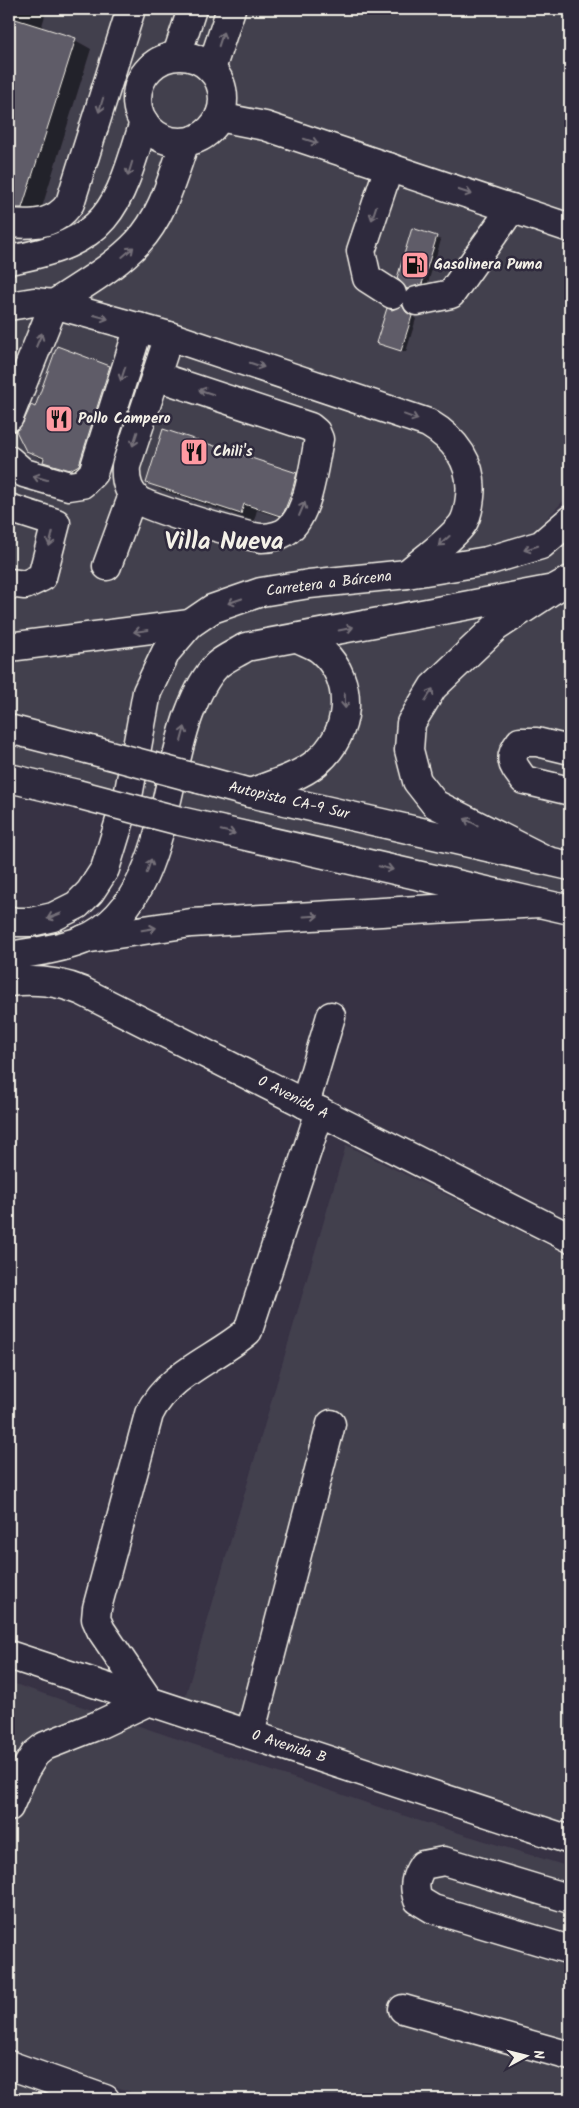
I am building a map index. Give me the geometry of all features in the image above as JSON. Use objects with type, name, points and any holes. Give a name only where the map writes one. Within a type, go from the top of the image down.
[{"type":"main road","points":[[9,223],[44,222],[62,215],[70,204],[131,9]]},
{"type":"main road","points":[[177,56],[192,9]]},
{"type":"main road","points":[[211,69],[230,9]]},
{"type":"main road","points":[[177,56],[189,56],[211,69],[219,79],[223,105],[219,117],[205,134],[185,142],[162,138],[144,122],[139,110],[137,96],[140,83],[154,64],[177,56]]},
{"type":"main road","points":[[110,75],[140,83]]},
{"type":"main road","points":[[219,117],[265,126],[570,228]]},
{"type":"main road","points":[[9,260],[29,256],[70,243],[102,222],[127,180],[144,122]]},
{"type":"main road","points":[[9,418],[17,374],[54,304],[121,257],[139,242],[154,220],[185,142]]},
{"type":"main road","points":[[388,167],[361,251],[367,278],[404,297],[451,294],[512,208]]},
{"type":"main road","points":[[9,306],[34,302],[54,304],[169,336],[373,403],[428,423],[445,433],[458,448],[467,466],[471,486],[469,506],[462,525],[406,574]]},
{"type":"main road","points":[[9,460],[24,473],[69,486],[82,484],[93,473],[138,327]]},
{"type":"main road","points":[[156,376],[310,427],[316,432],[319,439],[303,510],[291,528],[271,537],[260,538],[152,507],[133,495],[126,481],[126,466],[169,336]]},
{"type":"main road","points":[[107,566],[133,495]]},
{"type":"main road","points":[[9,508],[56,523],[42,577],[25,585],[9,583]]},
{"type":"main road","name":"Carretera a Bárcena","points":[[10,921],[31,922],[53,917],[77,905],[90,892],[106,869],[129,791],[147,692],[166,652],[190,624],[212,609],[261,592],[309,584],[406,574],[487,561],[541,545],[570,520]]},
{"type":"main road","points":[[84,940],[107,925],[127,908],[148,869],[184,728],[197,694],[217,665],[246,648],[566,584]]},
{"type":"main road","points":[[558,863],[435,804],[417,780],[408,750],[411,724],[433,687],[496,628],[566,584]]},
{"type":"main road","points":[[9,647],[190,624]]},
{"type":"main road","points":[[250,793],[294,775],[316,763],[336,740],[344,721],[346,697],[336,668],[321,650],[298,638]]},
{"type":"main road","name":"Autopista CA-9 Sur","points":[[15,728],[250,793],[558,863]]},
{"type":"main road","points":[[570,750],[537,742],[520,742],[512,753],[513,765],[524,780],[570,791]]},
{"type":"main road","points":[[9,778],[180,821],[570,910]]},
{"type":"main road","points":[[9,790],[65,791]]},
{"type":"main road","points":[[9,956],[59,947],[84,940],[191,923],[539,903]]},
{"type":"main road","name":"0 Avenida A","points":[[9,982],[51,981],[82,991],[570,1238]]},
{"type":"main road","points":[[9,1807],[25,1770],[35,1754],[45,1746],[96,1726],[149,1701],[101,1630],[96,1619],[96,1608],[150,1414],[156,1401],[166,1389],[194,1367],[223,1350],[248,1331],[312,1108],[331,1016]]},
{"type":"main road","points":[[250,1734],[331,1424]]},
{"type":"main road","name":"0 Avenida B","points":[[9,1654],[570,1840]]},
{"type":"main road","points":[[570,1899],[444,1861],[423,1865],[416,1876],[414,1890],[418,1900],[433,1909],[570,1950]]},
{"type":"main road","points":[[403,2009],[570,2056]]},
{"type":"main road","points":[[9,2065],[105,2099]]},
{"type":"shaded area","points":[[9,9],[570,9],[570,494],[528,538],[570,551],[570,898],[254,825],[129,791],[9,763]]},
{"type":"shaded area","points":[[346,1145],[570,1256],[570,1826],[184,1701]]},
{"type":"shaded area","points":[[9,1682],[420,1821],[570,1867],[570,2099],[150,2099],[9,2048]]},
{"type":"shaded area","points":[[9,2078],[70,2099],[9,2099]]},
{"type":"building","points":[[9,17],[76,38],[22,208],[9,208]]},
{"type":"building","points":[[412,228],[437,236],[422,284],[407,289],[397,278]]},
{"type":"building","points":[[402,305],[406,312],[412,316],[401,351],[376,343],[387,308],[392,310]]},
{"type":"building","name":"Pollo Campero","points":[[57,346],[110,366],[79,465],[70,470],[43,462],[44,458],[26,451],[16,431],[23,423],[31,405],[35,407]]},
{"type":"building","name":"Chili's","points":[[163,429],[297,473],[284,512],[280,516],[244,504],[241,514],[146,483]]},
{"type":"place","name":"Gasolinera Puma","points":[[415,265]]},
{"type":"place","name":"Pollo Campero","points":[[59,419]]},
{"type":"place","name":"Chili's","points":[[194,452]]},
{"type":"district","name":"Villa Nueva","points":[[224,542]]}]
